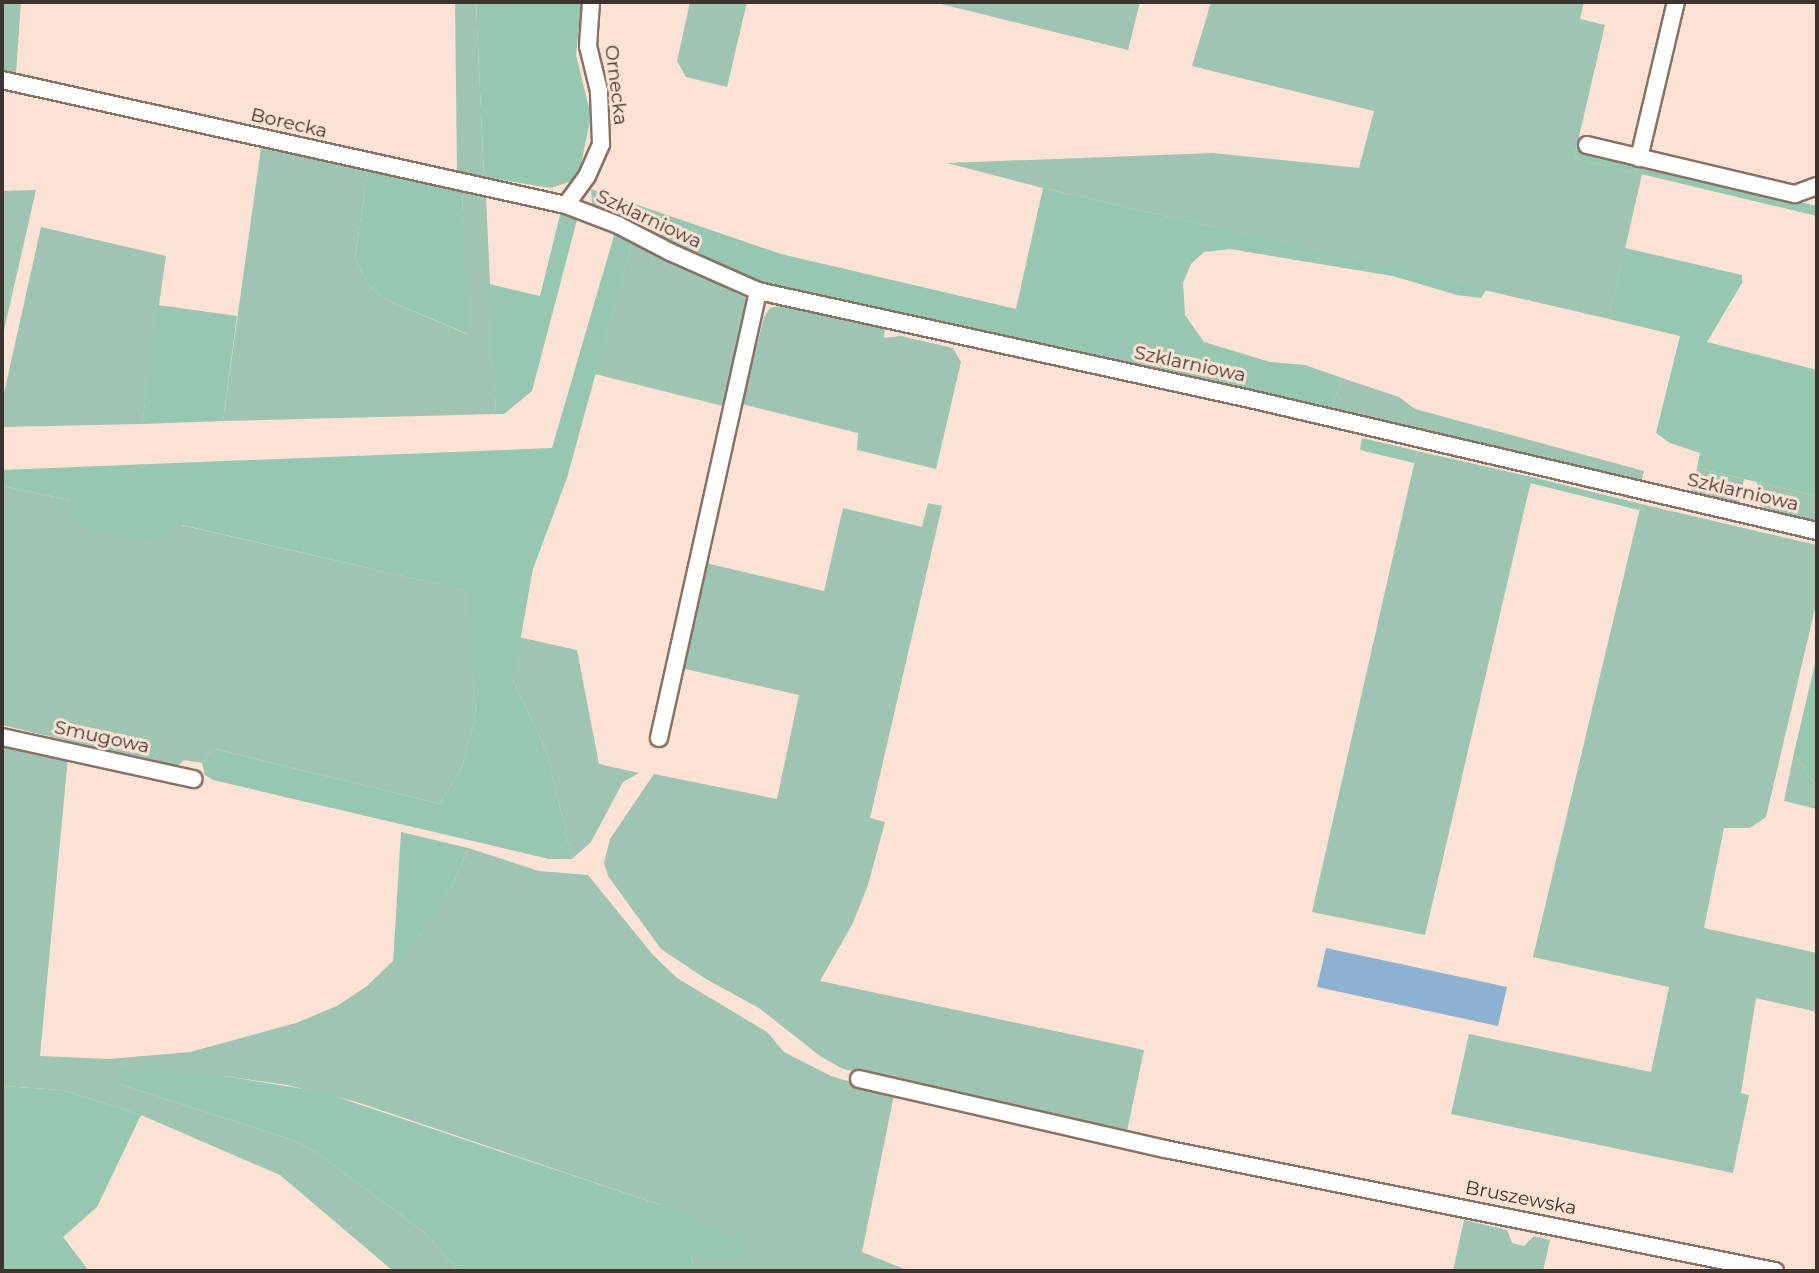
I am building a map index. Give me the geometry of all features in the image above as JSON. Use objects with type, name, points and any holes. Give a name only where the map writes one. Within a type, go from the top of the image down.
[{"type":"street","name":"Ornecka","points":[[566,205],[592,168],[601,144],[599,91],[589,46],[591,2]]},
{"type":"street","points":[[1639,158],[1676,2]]},
{"type":"street","name":"Borecka","points":[[2,80],[566,205]]},
{"type":"street","points":[[1587,145],[1795,194],[1817,186]]},
{"type":"street","name":"Szklarniowa","points":[[566,205],[618,225],[670,253],[758,291],[1250,399],[1817,531]]},
{"type":"street","points":[[659,738],[758,291]]},
{"type":"street","name":"Smugowa","points":[[2,737],[193,779]]},
{"type":"street","name":"Bruszewska","points":[[859,1079],[1258,1167],[1775,1271]]},
{"type":"green space","points":[[2,2],[21,2],[16,73],[2,70]]},
{"type":"green space","points":[[455,2],[476,2],[484,177],[457,172]]},
{"type":"green space","points":[[476,2],[582,2],[576,55],[591,116],[578,179],[551,188],[484,177]]},
{"type":"green space","points":[[690,2],[747,2],[727,87],[686,77],[677,61]]},
{"type":"green space","points":[[933,2],[1140,2],[1128,50]]},
{"type":"green space","points":[[1211,2],[1584,2],[1580,19],[1605,25],[1574,158],[1642,174],[1609,319],[1043,188],[947,163],[1213,153],[1359,168],[1374,111],[1192,66]]},
{"type":"green space","points":[[261,148],[368,170],[355,258],[371,288],[391,302],[467,334],[462,190],[486,196],[496,414],[223,421]]},
{"type":"green space","points":[[1576,149],[1817,206],[1817,216],[1574,158]]},
{"type":"green space","points":[[368,170],[462,190],[468,334],[391,302],[371,288],[355,258]]},
{"type":"green space","points":[[1043,188],[1486,290],[1481,298],[1457,295],[1393,276],[1230,249],[1204,252],[1191,264],[1183,283],[1185,315],[1204,342],[1270,362],[1305,365],[1342,378],[1331,408],[773,287],[725,270],[592,204],[591,189],[781,254],[1016,309]]},
{"type":"green space","points":[[36,190],[2,339],[2,191]]},
{"type":"green space","points":[[561,211],[578,216],[532,391],[504,414],[496,414],[489,284],[540,296]]},
{"type":"green space","points":[[41,227],[166,256],[142,424],[2,427],[2,402]]},
{"type":"green space","points":[[615,232],[632,241],[567,478],[533,569],[513,680],[547,753],[572,859],[549,859],[213,780],[205,775],[202,763],[215,749],[440,804],[462,767],[476,715],[468,591],[182,525],[148,541],[76,526],[70,500],[2,486],[2,470],[552,448]]},
{"type":"green space","points":[[632,241],[746,298],[723,406],[595,374]]},
{"type":"green space","points":[[1625,248],[1742,275],[1742,283],[1707,342],[1817,370],[1817,496],[1697,468],[1700,453],[1670,443],[1656,433],[1680,336],[1609,319]]},
{"type":"green space","points":[[789,304],[885,327],[884,338],[901,336],[953,348],[961,362],[936,469],[857,450],[858,433],[742,404],[764,317],[770,308]]},
{"type":"green space","points":[[158,305],[237,316],[223,421],[142,424]]},
{"type":"green space","points":[[1342,378],[1399,397],[1415,409],[1644,471],[1641,483],[1331,408]]},
{"type":"green space","points":[[1362,438],[1417,451],[1414,463],[1360,450]]},
{"type":"green space","points":[[1417,451],[1532,477],[1425,935],[1312,912]]},
{"type":"green space","points":[[1697,468],[1744,479],[1741,499],[1737,504],[1692,494]]},
{"type":"green space","points":[[1532,477],[1641,504],[1639,510],[1530,483]]},
{"type":"green space","points":[[1757,482],[1817,496],[1817,521],[1766,509],[1759,504]]},
{"type":"green space","points":[[2,486],[70,500],[147,541],[181,525],[469,591],[476,715],[462,767],[440,804],[215,749],[202,763],[184,760],[177,767],[2,725]]},
{"type":"green space","points":[[928,503],[942,506],[870,818],[885,822],[868,885],[853,923],[820,981],[1144,1050],[1127,1131],[892,1082],[841,1068],[820,1056],[759,1008],[706,979],[661,949],[608,876],[604,863],[610,839],[654,774],[777,799],[799,695],[681,668],[706,563],[824,591],[843,508],[922,527]]},
{"type":"green space","points":[[1641,504],[1817,545],[1817,600],[1766,817],[1750,828],[1724,828],[1704,928],[1817,953],[1817,1012],[1756,998],[1741,1093],[1749,1095],[1733,1173],[1451,1114],[1469,1034],[1651,1072],[1669,987],[1533,957]]},
{"type":"green space","points":[[518,637],[577,650],[599,764],[639,773],[623,782],[591,842],[572,859],[547,753],[513,680]]},
{"type":"green space","points":[[1817,655],[1817,788],[1794,753]]},
{"type":"green space","points":[[2,743],[68,757],[40,1056],[109,1059],[190,1052],[296,1023],[337,1006],[367,986],[421,934],[453,884],[468,848],[539,871],[588,875],[653,955],[677,978],[767,1032],[784,1052],[831,1076],[894,1095],[862,1252],[909,1271],[694,1271],[691,1255],[661,1205],[357,1102],[287,1085],[224,1076],[119,1084],[295,1141],[316,1152],[424,1232],[459,1271],[393,1271],[280,1175],[141,1115],[62,1090],[2,1086]]},
{"type":"green space","points":[[1794,753],[1817,788],[1817,809],[1784,801]]},
{"type":"green space","points":[[401,832],[468,848],[453,884],[437,910],[421,934],[393,963]]},
{"type":"green space","points":[[121,1069],[224,1076],[322,1092],[661,1205],[746,1243],[740,1262],[691,1255],[694,1271],[459,1271],[424,1232],[316,1152],[295,1141],[119,1084]]},
{"type":"green space","points":[[2,1086],[62,1090],[141,1115],[97,1207],[63,1237],[89,1271],[2,1271]]},
{"type":"green space","points":[[1464,1220],[1507,1230],[1512,1243],[1524,1246],[1534,1236],[1550,1240],[1543,1271],[1453,1271]]},
{"type":"water","points":[[1326,948],[1507,987],[1498,1026],[1317,987]]}]
